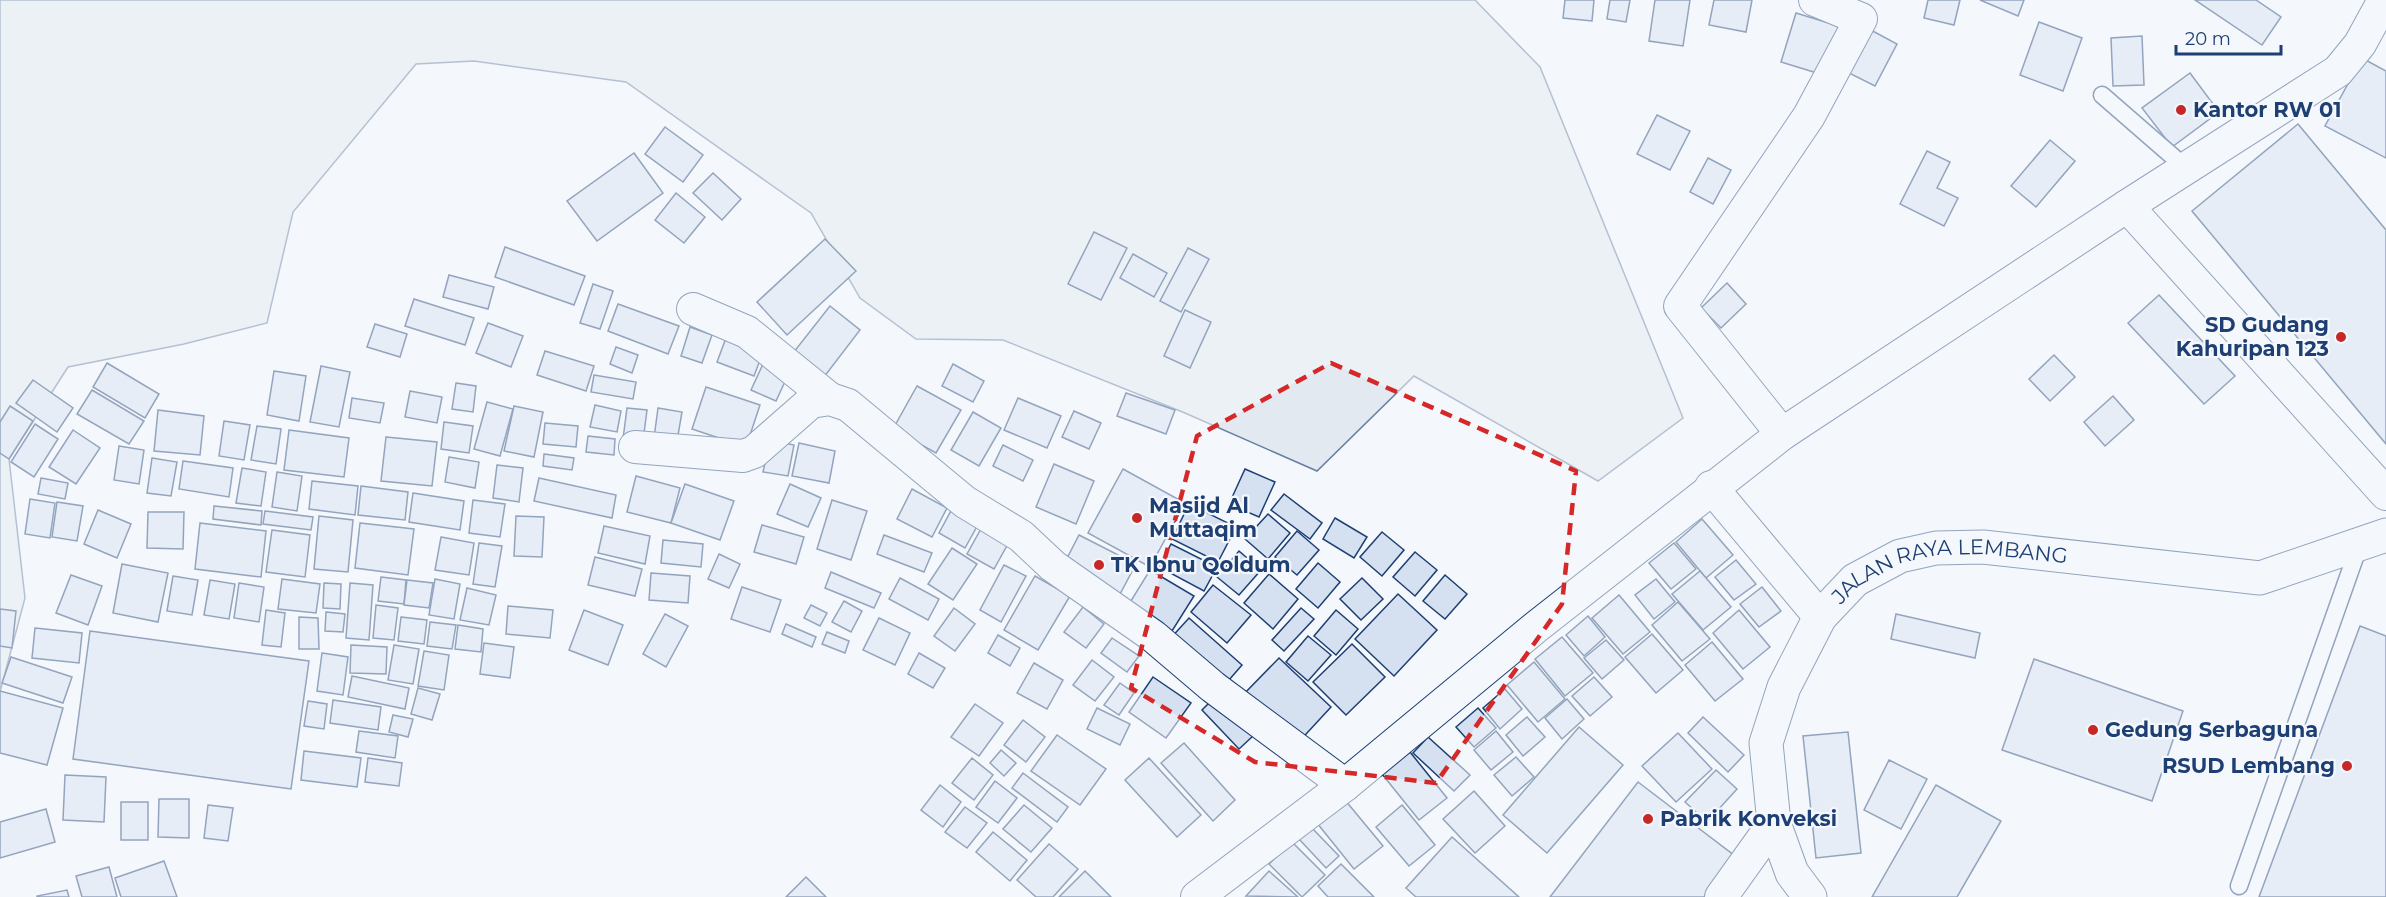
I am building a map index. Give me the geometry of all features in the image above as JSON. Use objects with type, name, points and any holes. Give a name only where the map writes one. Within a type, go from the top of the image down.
[{"type":"main road","name":"JALAN RAYA LEMBANG","points":[[1810,897],[1792,873],[1774,823],[1766,743],[1784,687],[1820,617],[1855,580],[1900,556],[1936,548],[1983,547],[2260,578],[2372,540]]},
{"type":"street","points":[[1782,434],[1680,306],[1809,116],[1861,19],[1815,0]]},
{"type":"street","points":[[1197,897],[1345,785],[1711,487],[1782,434],[2127,206],[2338,71],[2361,45],[2381,16]]},
{"type":"street","points":[[2127,206],[2386,494]]},
{"type":"street","points":[[693,309],[747,332],[830,399],[848,405],[965,502],[1021,536],[1053,566],[1153,636],[1213,687],[1345,785]]},
{"type":"street","points":[[635,447],[743,456],[754,452],[811,402],[830,399]]},
{"type":"street","points":[[1711,487],[1820,617]]},
{"type":"street","points":[[1721,897],[1774,823]]},
{"type":"lane","points":[[2102,94],[2186,168]]},
{"type":"lane","points":[[2239,886],[2372,540]]},
{"type":"highlighted area","points":[[1331,363],[1576,471],[1562,604],[1436,783],[1255,762],[1131,688],[1197,436]]},
{"type":"shaded area","points":[[0,0],[1475,0],[1540,67],[1683,418],[1598,481],[1414,376],[1317,471],[1185,413],[1003,340],[916,339],[860,298],[811,213],[626,82],[474,61],[416,64],[293,212],[267,323],[184,344],[68,367],[9,459],[25,598],[0,692]]},
{"type":"building","points":[[1565,0],[1594,0],[1592,21],[1563,18]]},
{"type":"building","points":[[1610,0],[1630,0],[1626,22],[1607,19]]},
{"type":"building","points":[[1655,0],[1690,0],[1683,46],[1649,41]]},
{"type":"building","points":[[1714,0],[1752,0],[1746,32],[1709,25]]},
{"type":"building","points":[[1928,0],[1960,0],[1954,25],[1924,18]]},
{"type":"building","points":[[1980,0],[2024,0],[2018,16]]},
{"type":"building","points":[[2195,0],[2256,0],[2281,17],[2262,45]]},
{"type":"building","points":[[1796,13],[1845,28],[1830,77],[1781,62]]},
{"type":"building","points":[[2039,22],[2082,38],[2063,91],[2020,75]]},
{"type":"building","points":[[1869,29],[1897,44],[1875,86],[1847,72]]},
{"type":"building","points":[[2142,36],[2144,85],[2113,86],[2111,38]]},
{"type":"building","points":[[2362,58],[2386,71],[2386,158],[2325,126]]},
{"type":"building","name":"Kantor RW 01","points":[[2190,73],[2219,112],[2172,147],[2142,108]]},
{"type":"building","points":[[1657,115],[1690,131],[1670,170],[1637,154]]},
{"type":"building","name":"SD Gudang Kahuripan 123","points":[[2298,124],[2386,230],[2386,444],[2192,211]]},
{"type":"building","points":[[665,127],[703,155],[683,182],[645,154]]},
{"type":"building","points":[[2050,140],[2075,161],[2036,207],[2011,186]]},
{"type":"building","points":[[1927,151],[1950,162],[1937,188],[1958,198],[1944,226],[1900,204]]},
{"type":"building","points":[[634,153],[663,193],[597,241],[567,201]]},
{"type":"building","points":[[1708,158],[1731,170],[1713,204],[1690,192]]},
{"type":"building","points":[[713,173],[741,199],[722,220],[693,193]]},
{"type":"building","points":[[676,193],[705,217],[684,243],[655,220]]},
{"type":"building","points":[[1094,232],[1127,248],[1101,300],[1068,284]]},
{"type":"building","points":[[825,239],[856,271],[787,335],[757,302]]},
{"type":"building","points":[[505,247],[585,276],[574,305],[495,277]]},
{"type":"building","points":[[1188,248],[1209,259],[1181,312],[1160,301]]},
{"type":"building","points":[[1133,254],[1167,273],[1154,297],[1120,278]]},
{"type":"building","points":[[449,275],[494,287],[488,309],[443,297]]},
{"type":"building","points":[[1727,283],[1746,304],[1721,328],[1701,308]]},
{"type":"building","points":[[593,284],[613,291],[600,329],[580,323]]},
{"type":"building","points":[[2159,295],[2235,376],[2204,404],[2128,323]]},
{"type":"building","points":[[414,299],[474,318],[465,345],[405,326]]},
{"type":"building","points":[[618,304],[679,326],[668,354],[608,331]]},
{"type":"building","points":[[830,306],[860,330],[824,377],[793,353]]},
{"type":"building","points":[[1185,310],[1211,322],[1190,368],[1164,356]]},
{"type":"building","points":[[488,323],[523,336],[511,367],[476,353]]},
{"type":"building","points":[[375,324],[407,334],[400,357],[367,347]]},
{"type":"building","points":[[690,327],[712,335],[702,363],[681,356]]},
{"type":"building","points":[[726,338],[763,352],[754,376],[717,362]]},
{"type":"building","points":[[616,347],[638,355],[632,373],[610,364]]},
{"type":"building","points":[[545,351],[594,366],[586,391],[537,375]]},
{"type":"building","points":[[2054,355],[2075,377],[2050,401],[2029,379]]},
{"type":"building","points":[[107,363],[159,394],[145,418],[93,387]]},
{"type":"building","points":[[763,364],[788,375],[776,401],[751,390]]},
{"type":"building","points":[[953,364],[984,381],[973,402],[942,386]]},
{"type":"building","points":[[321,366],[350,372],[339,427],[310,422]]},
{"type":"building","points":[[274,371],[306,376],[299,421],[267,415]]},
{"type":"building","points":[[594,375],[636,382],[633,399],[591,392]]},
{"type":"building","points":[[33,380],[73,408],[57,432],[16,403]]},
{"type":"building","points":[[456,383],[476,386],[473,412],[452,409]]},
{"type":"building","points":[[917,386],[961,410],[936,453],[893,429]]},
{"type":"building","points":[[706,387],[760,405],[746,447],[692,429]]},
{"type":"building","points":[[92,390],[144,421],[129,444],[77,414]]},
{"type":"building","points":[[410,391],[442,397],[437,423],[405,417]]},
{"type":"building","points":[[1126,393],[1175,410],[1166,434],[1117,416]]},
{"type":"building","points":[[2113,396],[2134,420],[2105,446],[2084,422]]},
{"type":"building","points":[[352,398],[384,403],[380,423],[349,418]]},
{"type":"building","points":[[1018,398],[1061,416],[1047,448],[1004,430]]},
{"type":"building","points":[[487,402],[513,409],[500,456],[474,449]]},
{"type":"building","points":[[595,405],[621,411],[617,432],[590,427]]},
{"type":"building","points":[[10,406],[33,421],[9,459],[0,453],[0,422]]},
{"type":"building","points":[[514,406],[543,412],[534,457],[504,451]]},
{"type":"building","points":[[627,408],[647,410],[643,441],[623,439]]},
{"type":"building","points":[[658,408],[682,412],[677,441],[654,438]]},
{"type":"building","points":[[158,410],[204,416],[200,455],[154,451]]},
{"type":"building","points":[[1074,411],[1101,423],[1089,449],[1062,437]]},
{"type":"building","points":[[973,412],[1001,428],[979,466],[951,450]]},
{"type":"building","points":[[224,421],[250,425],[244,460],[219,456]]},
{"type":"building","points":[[444,422],[473,426],[469,453],[441,449]]},
{"type":"building","points":[[545,423],[578,426],[576,447],[543,444]]},
{"type":"building","points":[[35,424],[58,439],[34,477],[11,462]]},
{"type":"building","points":[[257,426],[281,429],[276,464],[251,460]]},
{"type":"building","points":[[73,430],[100,448],[76,484],[49,467]]},
{"type":"building","points":[[289,430],[349,438],[344,477],[284,470]]},
{"type":"building","points":[[588,436],[615,439],[614,455],[586,452]]},
{"type":"building","points":[[386,437],[437,442],[432,486],[381,481]]},
{"type":"building","points":[[770,440],[794,445],[788,476],[763,472]]},
{"type":"building","points":[[799,443],[835,451],[829,483],[792,476]]},
{"type":"building","points":[[1003,445],[1033,460],[1023,481],[993,466]]},
{"type":"building","points":[[119,446],[144,450],[139,484],[114,480]]},
{"type":"building","points":[[544,454],[574,458],[572,470],[543,466]]},
{"type":"building","points":[[449,457],[479,462],[475,488],[445,482]]},
{"type":"building","points":[[152,458],[177,462],[171,496],[147,493]]},
{"type":"building","points":[[183,461],[233,468],[229,497],[179,489]]},
{"type":"building","points":[[1054,464],[1094,481],[1076,524],[1036,507]]},
{"type":"building","points":[[497,465],[523,468],[519,502],[493,498]]},
{"type":"building","points":[[242,468],[266,472],[261,506],[236,503]]},
{"type":"building","name":"Masijd Al Muttaqim","points":[[1123,469],[1185,503],[1150,567],[1088,533]]},
{"type":"building","points":[[1245,469],[1275,482],[1259,517],[1229,504]]},
{"type":"building","points":[[277,472],[302,476],[297,511],[272,507]]},
{"type":"building","points":[[636,476],[680,488],[671,523],[627,512]]},
{"type":"building","points":[[41,478],[68,483],[65,499],[38,494]]},
{"type":"building","points":[[539,478],[616,495],[612,518],[534,501]]},
{"type":"building","points":[[312,481],[358,486],[355,515],[309,509]]},
{"type":"building","points":[[685,484],[734,501],[720,540],[671,523]]},
{"type":"building","points":[[790,484],[821,498],[808,527],[777,514]]},
{"type":"building","points":[[361,486],[408,492],[405,520],[358,515]]},
{"type":"building","points":[[912,489],[947,508],[932,537],[897,519]]},
{"type":"building","points":[[413,493],[464,501],[460,530],[409,522]]},
{"type":"building","points":[[1284,494],[1322,523],[1310,539],[1271,510]]},
{"type":"building","points":[[30,499],[55,503],[50,538],[25,534]]},
{"type":"building","points":[[473,500],[505,504],[500,537],[469,533]]},
{"type":"building","points":[[832,500],[867,511],[851,560],[817,549]]},
{"type":"building","points":[[57,502],[83,506],[77,541],[52,537]]},
{"type":"building","points":[[1189,504],[1236,527],[1218,562],[1172,539]]},
{"type":"building","points":[[214,506],[262,511],[261,525],[213,519]]},
{"type":"building","points":[[953,507],[980,521],[965,548],[939,533]]},
{"type":"building","points":[[98,510],[131,524],[117,558],[84,544]]},
{"type":"building","points":[[265,511],[313,517],[311,530],[263,524]]},
{"type":"building","points":[[148,512],[184,512],[183,549],[147,548]]},
{"type":"building","points":[[1268,514],[1290,533],[1268,559],[1245,539]]},
{"type":"building","points":[[319,516],[353,520],[348,572],[314,569]]},
{"type":"building","points":[[516,516],[544,517],[542,557],[514,556]]},
{"type":"building","points":[[1335,518],[1367,537],[1354,558],[1323,539]]},
{"type":"building","points":[[1702,519],[1733,555],[1706,578],[1676,542]]},
{"type":"building","points":[[200,523],[266,531],[261,577],[195,569]]},
{"type":"building","points":[[360,523],[414,529],[408,575],[355,568]]},
{"type":"building","points":[[762,525],[804,537],[796,564],[754,552]]},
{"type":"building","points":[[604,526],[650,536],[645,564],[598,553]]},
{"type":"building","points":[[982,527],[1009,542],[994,569],[967,554]]},
{"type":"building","points":[[272,530],[310,535],[305,577],[266,572]]},
{"type":"building","points":[[1297,531],[1319,550],[1297,575],[1275,557]]},
{"type":"building","points":[[1382,532],[1404,550],[1382,576],[1360,557]]},
{"type":"building","points":[[884,535],[932,553],[924,572],[877,554]]},
{"type":"building","name":"TK Ibnu Qoldum","points":[[1079,535],[1136,564],[1120,594],[1063,566]]},
{"type":"building","points":[[441,537],[474,543],[469,575],[435,570]]},
{"type":"building","points":[[663,540],[703,544],[701,567],[661,563]]},
{"type":"building","points":[[479,543],[502,546],[495,587],[473,584]]},
{"type":"building","points":[[1674,543],[1696,569],[1671,589],[1649,563]]},
{"type":"building","points":[[1171,544],[1217,567],[1204,591],[1159,567]]},
{"type":"building","points":[[952,548],[977,564],[953,600],[928,584]]},
{"type":"building","points":[[1239,551],[1261,570],[1239,595],[1217,577]]},
{"type":"building","points":[[1415,552],[1437,570],[1415,596],[1393,577]]},
{"type":"building","points":[[719,554],[740,564],[729,588],[708,579]]},
{"type":"building","points":[[595,557],[642,569],[635,596],[588,585]]},
{"type":"building","points":[[1736,560],[1756,584],[1734,600],[1715,577]]},
{"type":"building","points":[[1318,563],[1340,582],[1318,608],[1296,589]]},
{"type":"building","points":[[122,564],[168,573],[158,622],[113,613]]},
{"type":"building","points":[[1004,565],[1026,576],[1001,622],[980,610]]},
{"type":"building","points":[[1150,570],[1194,596],[1172,631],[1129,604]]},
{"type":"building","points":[[1700,571],[1731,607],[1703,630],[1672,594]]},
{"type":"building","points":[[831,572],[881,593],[874,608],[825,588]]},
{"type":"building","points":[[651,573],[690,576],[688,603],[649,600]]},
{"type":"building","points":[[1269,574],[1298,599],[1273,629],[1244,603]]},
{"type":"building","points":[[71,575],[102,586],[88,625],[56,613]]},
{"type":"building","points":[[1445,575],[1467,594],[1445,619],[1423,601]]},
{"type":"building","points":[[173,576],[198,580],[192,615],[167,611]]},
{"type":"building","points":[[1035,576],[1070,596],[1038,650],[1004,630]]},
{"type":"building","points":[[381,577],[406,580],[404,604],[378,601]]},
{"type":"building","points":[[900,578],[939,599],[928,620],[889,599]]},
{"type":"building","points":[[1362,578],[1383,599],[1361,620],[1340,599]]},
{"type":"building","points":[[282,579],[320,584],[316,613],[278,609]]},
{"type":"building","points":[[435,579],[460,584],[454,619],[429,615]]},
{"type":"building","points":[[1656,579],[1675,602],[1654,619],[1635,595]]},
{"type":"building","points":[[210,580],[235,584],[229,619],[204,615]]},
{"type":"building","points":[[407,580],[433,583],[429,608],[404,605]]},
{"type":"building","points":[[239,583],[264,587],[259,622],[234,618]]},
{"type":"building","points":[[324,583],[341,584],[340,609],[323,608]]},
{"type":"building","points":[[350,583],[373,585],[369,640],[346,638]]},
{"type":"building","points":[[1213,585],[1251,615],[1227,643],[1191,612]]},
{"type":"building","points":[[742,587],[781,600],[770,632],[731,619]]},
{"type":"building","points":[[1762,587],[1781,611],[1759,627],[1740,604]]},
{"type":"building","points":[[467,588],[496,595],[489,625],[460,620]]},
{"type":"building","points":[[1398,594],[1437,630],[1394,676],[1355,639]]},
{"type":"building","points":[[1619,595],[1650,632],[1623,654],[1592,618]]},
{"type":"building","points":[[844,601],[862,611],[851,632],[832,622]]},
{"type":"building","points":[[1678,602],[1710,639],[1682,661],[1652,625]]},
{"type":"building","points":[[376,605],[398,608],[394,640],[373,638]]},
{"type":"building","points":[[811,605],[827,613],[820,626],[804,618]]},
{"type":"building","points":[[508,606],[553,610],[550,638],[506,634]]},
{"type":"building","points":[[1083,607],[1104,624],[1086,648],[1064,632]]},
{"type":"building","points":[[954,608],[975,624],[955,651],[934,636]]},
{"type":"building","points":[[1301,608],[1314,619],[1284,651],[1272,640]]},
{"type":"building","points":[[0,609],[16,611],[12,648],[0,646]]},
{"type":"building","points":[[266,610],[285,613],[281,647],[262,645]]},
{"type":"building","points":[[584,610],[623,625],[608,665],[569,650]]},
{"type":"building","points":[[1336,610],[1358,629],[1336,655],[1314,636]]},
{"type":"building","points":[[1739,610],[1770,647],[1743,669],[1713,633]]},
{"type":"building","points":[[326,612],[345,614],[343,632],[325,631]]},
{"type":"building","points":[[665,614],[688,626],[666,667],[643,654]]},
{"type":"building","points":[[1896,614],[1980,633],[1975,658],[1891,639]]},
{"type":"building","points":[[1588,616],[1605,637],[1584,656],[1566,635]]},
{"type":"building","points":[[299,617],[318,618],[319,649],[299,649]]},
{"type":"building","points":[[401,617],[427,620],[424,644],[398,641]]},
{"type":"building","points":[[879,618],[910,633],[895,665],[863,650]]},
{"type":"building","points":[[1189,618],[1242,665],[1222,688],[1169,640]]},
{"type":"building","points":[[430,622],[456,625],[452,649],[427,646]]},
{"type":"building","points":[[786,624],[816,637],[812,647],[782,634]]},
{"type":"building","points":[[458,625],[483,629],[481,652],[455,649]]},
{"type":"building","name":"RSUD Lembang","points":[[2360,626],[2386,636],[2386,897],[2259,897]]},
{"type":"building","points":[[35,628],[82,633],[79,663],[32,658]]},
{"type":"building","points":[[90,631],[309,661],[291,789],[73,759]]},
{"type":"building","points":[[827,632],[849,641],[845,653],[822,644]]},
{"type":"building","points":[[1652,634],[1683,670],[1656,693],[1625,657]]},
{"type":"building","points":[[998,635],[1020,648],[1010,666],[988,653]]},
{"type":"building","points":[[1308,636],[1331,655],[1308,681],[1286,662]]},
{"type":"building","points":[[1562,637],[1593,673],[1565,696],[1535,659]]},
{"type":"building","points":[[1112,638],[1139,656],[1127,672],[1101,653]]},
{"type":"building","points":[[1606,640],[1624,660],[1602,679],[1584,658]]},
{"type":"building","points":[[1712,642],[1743,679],[1715,701],[1685,665]]},
{"type":"building","points":[[484,643],[514,647],[510,678],[480,674]]},
{"type":"building","points":[[1352,644],[1385,677],[1346,715],[1313,682]]},
{"type":"building","points":[[351,645],[387,647],[386,674],[350,673]]},
{"type":"building","points":[[394,645],[419,649],[413,684],[388,680]]},
{"type":"building","points":[[424,651],[449,655],[444,690],[418,686]]},
{"type":"building","points":[[322,653],[348,657],[343,695],[317,691]]},
{"type":"building","points":[[919,653],[945,668],[933,688],[908,674]]},
{"type":"building","points":[[11,657],[72,677],[63,703],[2,683]]},
{"type":"building","points":[[1279,658],[1331,707],[1295,746],[1242,696]]},
{"type":"building","name":"Gedung Serbaguna","points":[[2034,659],[2183,711],[2152,801],[2002,750]]},
{"type":"building","points":[[1092,660],[1114,677],[1095,701],[1073,685]]},
{"type":"building","points":[[1534,662],[1565,699],[1538,722],[1507,685]]},
{"type":"building","points":[[1034,663],[1063,680],[1047,709],[1017,693]]},
{"type":"building","points":[[352,676],[409,688],[405,709],[348,697]]},
{"type":"building","points":[[1153,677],[1191,703],[1166,738],[1129,712]]},
{"type":"building","points":[[1594,677],[1612,697],[1590,716],[1572,696]]},
{"type":"building","points":[[1120,683],[1134,693],[1119,715],[1104,705]]},
{"type":"building","points":[[418,688],[440,694],[432,720],[411,714]]},
{"type":"building","points":[[1505,689],[1522,709],[1500,729],[1483,708]]},
{"type":"building","points":[[0,691],[63,708],[47,765],[0,753]]},
{"type":"building","points":[[1216,696],[1254,735],[1239,749],[1202,710]]},
{"type":"building","points":[[1567,699],[1584,719],[1562,739],[1545,718]]},
{"type":"building","points":[[333,700],[381,707],[378,730],[330,723]]},
{"type":"building","points":[[308,701],[327,704],[324,729],[304,726]]},
{"type":"building","points":[[975,704],[1003,723],[979,756],[951,737]]},
{"type":"building","points":[[1097,708],[1130,724],[1120,745],[1087,729]]},
{"type":"building","points":[[1478,708],[1496,728],[1474,747],[1456,727]]},
{"type":"building","points":[[393,715],[413,719],[408,737],[389,732]]},
{"type":"building","points":[[1527,717],[1545,737],[1523,756],[1506,735]]},
{"type":"building","points":[[1703,717],[1744,755],[1728,772],[1688,733]]},
{"type":"building","points":[[1023,720],[1045,737],[1026,762],[1004,745]]},
{"type":"building","points":[[1579,727],[1623,765],[1547,853],[1503,815]]},
{"type":"building","points":[[359,731],[398,736],[395,758],[356,752]]},
{"type":"building","points":[[1496,731],[1513,752],[1491,770],[1474,750]]},
{"type":"building","points":[[1848,732],[1861,853],[1816,858],[1803,736]]},
{"type":"building","points":[[1678,733],[1712,769],[1676,802],[1642,766]]},
{"type":"building","points":[[1057,735],[1106,769],[1080,805],[1031,771]]},
{"type":"building","points":[[1428,737],[1470,775],[1454,791],[1413,753]]},
{"type":"building","points":[[1184,743],[1235,800],[1213,821],[1161,763]]},
{"type":"building","points":[[1001,750],[1016,763],[1004,776],[990,763]]},
{"type":"building","points":[[304,751],[361,758],[357,787],[301,780]]},
{"type":"building","points":[[1410,752],[1447,798],[1419,820],[1382,774]]},
{"type":"building","points":[[1516,757],[1534,777],[1512,796],[1494,775]]},
{"type":"building","points":[[368,758],[402,763],[399,786],[365,782]]},
{"type":"building","points":[[972,758],[993,775],[974,800],[952,783]]},
{"type":"building","points":[[1149,758],[1201,815],[1177,837],[1125,780]]},
{"type":"building","points":[[1889,760],[1927,779],[1901,829],[1864,810]]},
{"type":"building","points":[[1716,770],[1737,789],[1707,822],[1685,802]]},
{"type":"building","points":[[1023,773],[1068,807],[1057,822],[1012,788]]},
{"type":"building","points":[[65,775],[106,777],[104,822],[63,820]]},
{"type":"building","points":[[995,781],[1017,798],[998,823],[976,807]]},
{"type":"building","name":"Pabrik Konveksi","points":[[1638,782],[1735,856],[1704,897],[1550,897]]},
{"type":"building","points":[[940,785],[961,802],[943,827],[921,810]]},
{"type":"building","points":[[1936,785],[2001,821],[1957,897],[1872,897]]},
{"type":"building","points":[[1474,791],[1505,826],[1475,853],[1443,819]]},
{"type":"building","points":[[159,799],[189,799],[189,838],[158,837]]},
{"type":"building","points":[[1345,800],[1383,846],[1354,869],[1317,823]]},
{"type":"building","points":[[121,802],[148,802],[148,840],[121,840]]},
{"type":"building","points":[[208,805],[233,808],[228,841],[204,838]]},
{"type":"building","points":[[1024,805],[1052,828],[1031,852],[1003,829]]},
{"type":"building","points":[[1402,805],[1435,845],[1409,866],[1376,827]]},
{"type":"building","points":[[965,807],[987,823],[967,848],[945,832]]},
{"type":"building","points":[[46,809],[55,842],[0,858],[0,822]]},
{"type":"building","points":[[1311,827],[1339,856],[1326,868],[1299,839]]},
{"type":"building","points":[[993,832],[1027,860],[1010,881],[976,852]]},
{"type":"building","points":[[1452,837],[1519,897],[1416,897],[1406,888]]},
{"type":"building","points":[[1292,842],[1325,875],[1302,897],[1269,864]]},
{"type":"building","points":[[1049,844],[1078,869],[1053,897],[1036,897],[1017,880]]},
{"type":"building","points":[[164,861],[177,897],[121,897],[115,878]]},
{"type":"building","points":[[1341,864],[1374,897],[1328,897],[1318,886]]},
{"type":"building","points":[[109,867],[117,897],[82,897],[76,876]]},
{"type":"building","points":[[1085,871],[1111,897],[1059,897]]},
{"type":"building","points":[[1269,871],[1298,897],[1246,896]]},
{"type":"building","points":[[806,877],[826,897],[786,897]]},
{"type":"building","points":[[67,890],[69,897],[37,897],[37,896]]},
{"type":"place","name":"Kantor RW 01","points":[[2181,110]]},
{"type":"place","name":"SD Gudang Kahuripan 123","points":[[2341,337]]},
{"type":"place","name":"Masijd Al Muttaqim","points":[[1137,518]]},
{"type":"place","name":"TK Ibnu Qoldum","points":[[1099,565]]},
{"type":"place","name":"Gedung Serbaguna","points":[[2093,730]]},
{"type":"place","name":"RSUD Lembang","points":[[2347,766]]},
{"type":"place","name":"Pabrik Konveksi","points":[[1648,819]]}]
